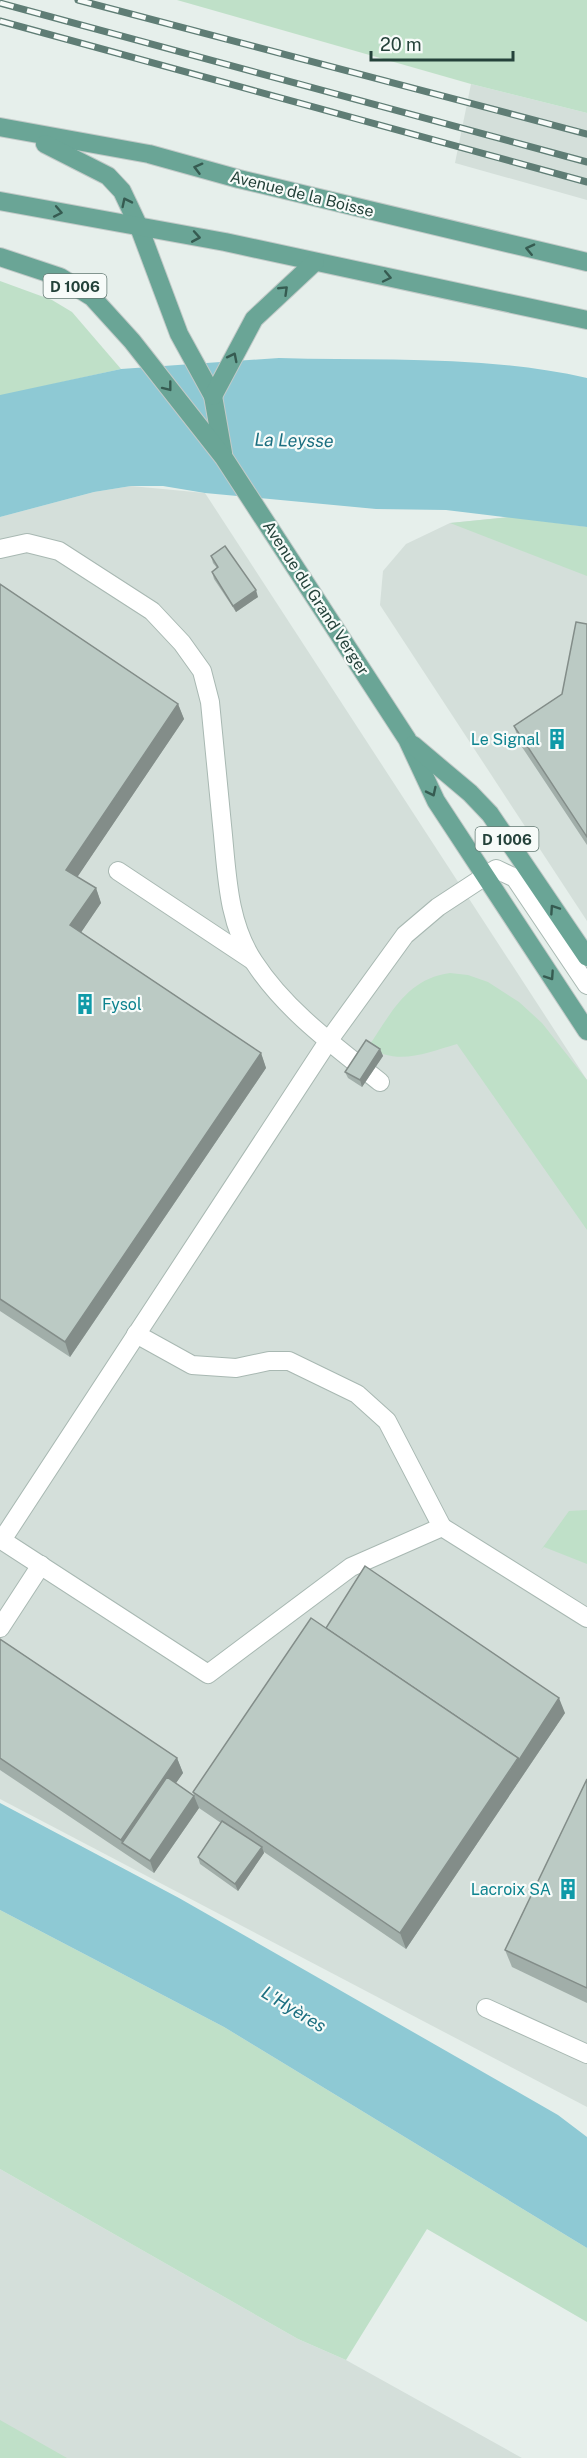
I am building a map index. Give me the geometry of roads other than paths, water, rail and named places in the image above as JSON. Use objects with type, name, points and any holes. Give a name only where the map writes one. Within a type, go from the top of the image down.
[{"type":"main road","name":"Avenue du Grand Verger","points":[[8,129],[89,164],[108,176],[122,191],[139,227],[179,334],[213,396],[224,458]]},
{"type":"main road","name":"Avenue de la Boisse","points":[[8,129],[149,154],[239,179],[587,262]]},
{"type":"main road","points":[[0,201],[225,242],[587,320]]},
{"type":"main road","name":"Avenue du Grand Verger","points":[[0,257],[60,277],[92,297],[132,341],[224,458],[407,740],[436,801],[587,1031]]},
{"type":"main road","points":[[213,396],[254,319],[315,262]]},
{"type":"main road","name":"Avenue du Grand Verger","points":[[407,740],[470,793],[490,814],[587,957]]},
{"type":"lane","points":[[0,549],[27,543],[59,551],[152,610],[182,643],[202,671],[210,702],[230,895],[237,931],[253,961],[285,1001],[307,1024],[380,1082]]},
{"type":"lane","points":[[442,1527],[351,1567],[208,1674],[1,1540],[330,1040],[405,935],[438,907],[484,875],[496,870],[515,878],[587,985]]},
{"type":"lane","points":[[118,871],[253,961]]},
{"type":"lane","points":[[136,1334],[192,1365],[236,1368],[269,1361],[290,1361],[357,1394],[387,1421],[442,1527],[587,1618]]},
{"type":"lane","points":[[0,1628],[41,1565]]},
{"type":"lane","points":[[486,2008],[587,2054]]},
{"type":"water","name":"La Leysse","points":[[279,358],[472,362],[587,378],[587,527],[446,510],[376,509],[205,493],[163,486],[131,486],[94,492],[0,517],[0,395],[121,369]]},
{"type":"water","name":"L'Hyères","points":[[0,1803],[179,1898],[558,2115],[587,2137],[587,2248],[224,2027],[0,1910]]},
{"type":"railway","points":[[78,0],[587,134]]},
{"type":"railway","points":[[0,3],[587,162]]},
{"type":"railway","points":[[0,21],[587,182]]},
{"type":"place","name":"Le Signal","points":[[557,739]]},
{"type":"place","name":"Fysol","points":[[85,1004]]},
{"type":"place","name":"Lacroix SA","points":[[568,1889]]}]
